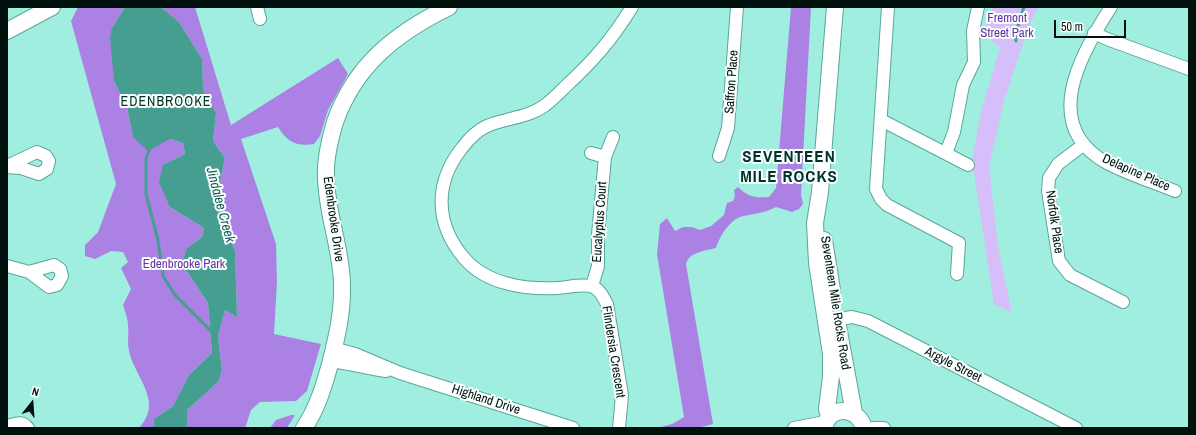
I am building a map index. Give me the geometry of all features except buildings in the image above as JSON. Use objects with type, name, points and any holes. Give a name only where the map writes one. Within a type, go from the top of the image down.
[{"type":"main road","points":[[7,32],[52,7]]},
{"type":"main road","name":"Edenbrooke Drive","points":[[304,428],[318,401],[341,319],[342,282],[327,197],[326,174],[330,139],[340,110],[354,82],[372,59],[393,40],[425,19],[448,7]]},
{"type":"main road","name":"Seventeen Mile Rocks Road","points":[[826,422],[831,376],[832,320],[820,192],[835,7]]},
{"type":"main road","name":"Seventeen Mile Rocks Road","points":[[832,320],[854,413]]},
{"type":"main road","points":[[826,422],[841,410],[854,413],[862,422],[864,428]]},
{"type":"street","points":[[257,7],[260,20]]},
{"type":"street","points":[[592,286],[537,288],[514,285],[491,278],[470,265],[453,245],[442,214],[441,198],[448,170],[454,158],[467,142],[487,126],[519,118],[544,106],[599,54],[632,7]]},
{"type":"street","name":"Saffron Place","points":[[719,156],[728,128],[738,7]]},
{"type":"street","points":[[888,7],[876,189],[881,199],[887,205],[959,242],[957,274]]},
{"type":"street","points":[[946,154],[954,132],[963,85],[974,62],[973,31],[978,7]]},
{"type":"street","name":"Delapine Place","points":[[1112,7],[1084,50],[1073,81],[1070,101],[1071,118],[1083,145],[1107,163],[1175,191]]},
{"type":"street","points":[[1094,33],[1107,40],[1189,69]]},
{"type":"street","points":[[881,120],[968,165]]},
{"type":"street","name":"Eucalyptus Court","points":[[592,286],[598,266],[598,235],[605,157],[613,137]]},
{"type":"street","name":"Norfolk Place","points":[[1083,145],[1058,164],[1049,178],[1048,191],[1059,261],[1070,275],[1123,302]]},
{"type":"street","points":[[591,153],[605,157]]},
{"type":"street","points":[[7,266],[29,272]]},
{"type":"street","name":"Flindersia Crescent","points":[[592,286],[602,293],[607,304],[622,395],[619,428]]},
{"type":"street","name":"Argyle Street","points":[[832,320],[852,317],[868,322],[1076,428]]},
{"type":"street","name":"Highland Drive","points":[[332,355],[355,354],[400,373],[573,428]]},
{"type":"street","points":[[794,428],[826,422]]},
{"type":"street","points":[[7,426],[20,423],[25,424],[28,428]]},
{"type":"street","points":[[871,428],[884,428]]},
{"type":"green space","name":"Fremont Street Park","points":[[993,7],[1038,7],[1027,31],[1004,101],[989,166],[998,247],[1012,313],[994,304],[972,160],[982,108],[1000,48],[983,33]]},
{"type":"shaded area","points":[[78,7],[125,7],[112,28],[114,81],[127,107],[133,137],[170,139],[183,143],[185,154],[163,165],[170,207],[204,228],[202,237],[186,249],[182,264],[208,303],[212,353],[189,375],[173,406],[154,419],[153,428],[139,428],[146,418],[149,408],[146,390],[132,361],[128,348],[128,323],[123,305],[131,289],[121,268],[128,262],[123,252],[111,251],[95,259],[85,256],[85,245],[98,232],[116,184],[71,21]]},
{"type":"shaded area","points":[[161,7],[195,7],[231,125],[338,58],[348,74],[328,110],[320,136],[314,144],[302,145],[293,142],[281,132],[278,127],[241,139],[276,244],[277,282],[274,334],[321,344],[307,391],[296,401],[260,402],[251,410],[245,428],[187,428],[187,410],[218,382],[222,371],[218,336],[225,310],[237,317],[235,251],[215,206],[225,158],[213,141],[216,113],[203,90],[202,59],[179,22]]},
{"type":"shaded area","points":[[791,7],[811,7],[801,195],[803,204],[799,209],[792,212],[776,207],[763,212],[740,217],[732,222],[725,230],[716,248],[694,254],[688,260],[686,264],[713,424],[697,428],[658,428],[672,424],[684,417],[657,254],[660,224],[667,218],[675,231],[683,227],[692,227],[700,230],[711,226],[724,215],[727,203],[733,201],[735,196],[734,190],[738,187],[749,195],[760,197],[769,197],[776,188]]},
{"type":"shaded area","points":[[295,415],[287,428],[270,428],[276,420]]},
{"type":"water","points":[[125,7],[161,7],[179,22],[202,59],[203,90],[216,113],[213,141],[225,158],[215,206],[235,251],[237,317],[225,310],[218,336],[222,371],[218,382],[187,410],[187,428],[153,428],[154,419],[173,406],[189,375],[212,353],[208,303],[182,264],[186,249],[202,237],[204,228],[170,207],[159,182],[163,165],[185,154],[183,143],[170,139],[148,151],[133,137],[127,107],[114,81],[110,37],[112,28]]},
{"type":"waterway","points":[[1016,41],[1015,35],[1024,7]]},
{"type":"waterway","points":[[150,148],[146,158],[146,194],[158,240],[163,276],[175,295],[212,332]]},
{"type":"district","name":"EDENBROOKE","points":[[166,102]]},
{"type":"district","name":"SEVENTEEN MILE ROCKS","points":[[789,167]]},
{"type":"water label","name":"Jindalee Creek","points":[[220,205]]},
{"type":"park label","name":"Edenbrooke Park","points":[[184,265]]}]
